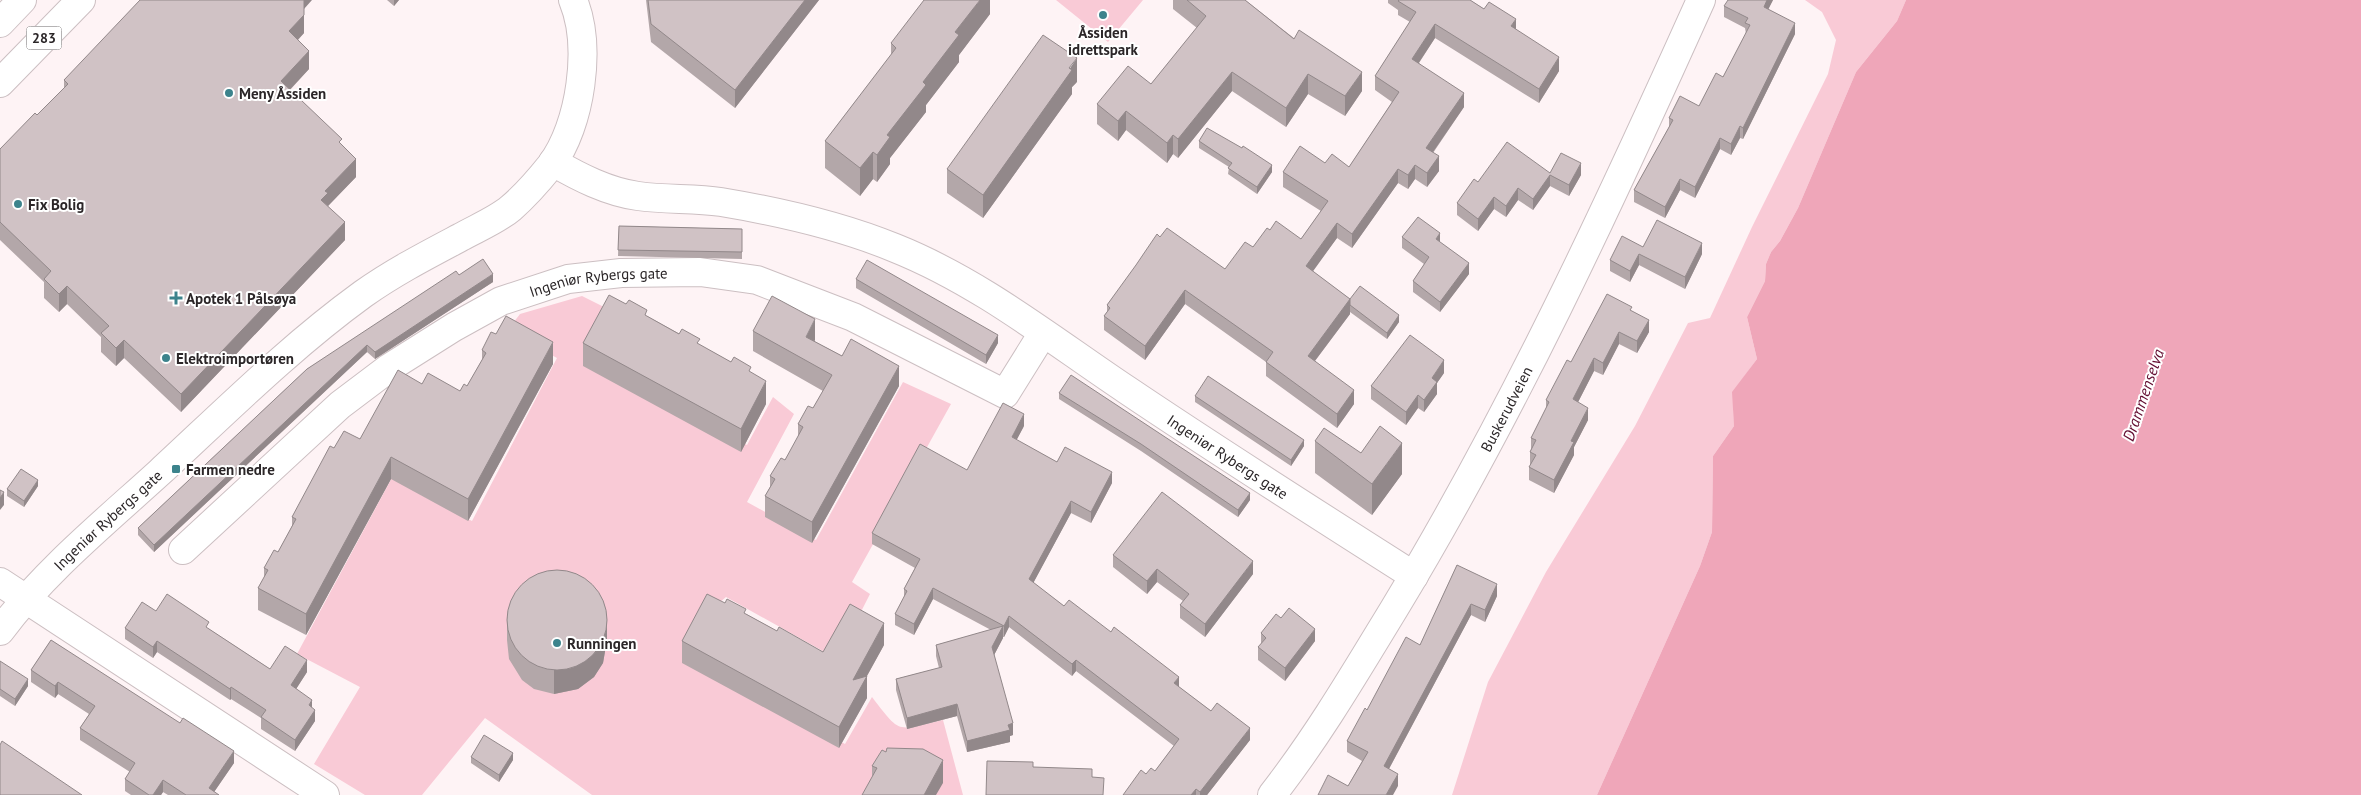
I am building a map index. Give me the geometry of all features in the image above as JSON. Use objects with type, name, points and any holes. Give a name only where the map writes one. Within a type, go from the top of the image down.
[{"type":"street","name":"283","points":[[0,23],[22,0]]},
{"type":"street","name":"283","points":[[0,83],[80,0]]},
{"type":"street","name":"Ingeniør Rybergs gate","points":[[0,632],[25,599],[96,530],[271,368],[319,328],[398,271],[510,209],[532,189],[553,162],[574,113],[581,79],[581,40],[577,10],[573,0]]},
{"type":"street","name":"Buskerudveien","points":[[1272,795],[1322,727],[1414,576],[1536,355],[1701,0]]},
{"type":"street","name":"Ingeniør Rybergs gate","points":[[553,162],[592,182],[637,196],[718,202],[816,220],[854,233],[935,266],[1004,305],[1196,437],[1414,576]]},
{"type":"street","name":"Ingeniør Rybergs gate","points":[[183,550],[340,405],[389,368],[454,327],[501,301],[568,279],[621,273],[700,272],[757,280],[853,317],[1004,394],[1043,333]]},
{"type":"street","points":[[0,582],[325,795]]},
{"type":"shaded area","name":"Åssiden idrettspark","points":[[1056,0],[1143,0],[1108,42]]},
{"type":"shaded area","points":[[1805,0],[1906,0],[1897,21],[1856,72],[1798,208],[1780,241],[1771,252],[1766,264],[1765,281],[1747,317],[1757,359],[1733,392],[1734,426],[1713,456],[1712,532],[1700,566],[1597,795],[1452,795],[1488,682],[1546,572],[1635,426],[1688,323],[1710,318],[1752,227],[1828,74],[1836,40],[1822,12]]},
{"type":"shaded area","points":[[582,296],[616,313],[590,360],[747,445],[773,397],[794,414],[747,502],[816,540],[903,382],[951,404],[852,582],[870,594],[837,659],[726,597],[712,609],[686,655],[845,744],[872,697],[889,718],[901,727],[943,720],[963,795],[592,795],[485,718],[422,795],[365,795],[314,764],[360,687],[297,654],[395,472],[421,495],[472,521],[557,358],[507,331],[520,314]]},
{"type":"water","name":"Drammenselva","points":[[1906,0],[2361,0],[2361,795],[1597,795],[1700,566],[1712,532],[1713,456],[1734,426],[1732,392],[1757,359],[1747,317],[1765,281],[1766,264],[1771,252],[1780,241],[1798,208],[1856,72],[1897,21]]},
{"type":"building","points":[[140,0],[304,0],[304,15],[289,31],[309,51],[281,81],[342,139],[339,142],[356,159],[325,191],[328,193],[321,200],[345,222],[181,394],[124,340],[116,348],[101,333],[109,326],[67,286],[59,294],[44,279],[51,271],[0,222],[0,149],[35,113],[37,115],[68,84],[64,80]]},
{"type":"building","points":[[648,0],[805,0],[735,90],[651,24]]},
{"type":"building","points":[[924,0],[980,0],[955,32],[959,35],[923,82],[926,85],[887,135],[890,137],[877,155],[873,152],[860,168],[825,141],[896,48],[891,43]]},
{"type":"building","points":[[1187,0],[1245,0],[1294,39],[1299,30],[1362,72],[1345,96],[1308,74],[1286,108],[1232,72],[1178,139],[1173,135],[1167,143],[1126,111],[1118,121],[1097,104],[1128,66],[1151,84],[1206,16]]},
{"type":"building","points":[[1399,0],[1470,0],[1484,9],[1489,2],[1516,19],[1511,26],[1559,57],[1539,89],[1435,24],[1412,59],[1464,93],[1426,148],[1439,156],[1427,173],[1415,165],[1408,175],[1398,169],[1352,234],[1337,223],[1306,266],[1350,299],[1308,356],[1354,390],[1337,414],[1266,362],[1273,352],[1185,290],[1145,346],[1104,316],[1110,308],[1107,305],[1157,234],[1160,237],[1167,228],[1225,269],[1245,242],[1253,247],[1267,228],[1270,230],[1276,221],[1301,239],[1328,201],[1283,172],[1300,146],[1325,163],[1332,154],[1349,167],[1399,92],[1375,76],[1416,12]]},
{"type":"building","points":[[1728,0],[1767,0],[1764,7],[1795,23],[1743,128],[1740,126],[1731,144],[1720,138],[1695,187],[1680,179],[1665,207],[1634,190],[1673,120],[1669,118],[1680,96],[1699,106],[1716,73],[1723,77],[1750,25],[1745,23],[1748,18],[1724,6]]},
{"type":"building","points":[[1043,35],[1077,58],[1069,68],[1072,70],[983,195],[947,169]]},
{"type":"building","points":[[1207,128],[1242,148],[1243,146],[1272,165],[1257,187],[1228,168],[1232,163],[1199,141]]},
{"type":"building","points":[[1507,142],[1550,173],[1561,153],[1581,163],[1569,185],[1550,175],[1533,199],[1518,188],[1506,206],[1494,197],[1478,219],[1457,203],[1474,179],[1478,182]]},
{"type":"building","points":[[1418,217],[1440,233],[1436,239],[1469,263],[1440,302],[1413,281],[1429,257],[1402,237]]},
{"type":"building","points":[[1657,220],[1702,243],[1685,277],[1639,254],[1630,271],[1610,260],[1622,236],[1643,247]]},
{"type":"building","points":[[619,226],[742,229],[742,252],[618,250]]},
{"type":"building","points":[[483,259],[493,274],[375,352],[367,345],[154,545],[138,528],[307,369],[456,271],[459,275]]},
{"type":"building","points":[[867,260],[998,335],[986,355],[856,279]]},
{"type":"building","points":[[1360,286],[1399,315],[1387,333],[1350,305],[1350,299]]},
{"type":"building","points":[[1607,294],[1632,307],[1630,310],[1649,320],[1637,341],[1619,332],[1603,363],[1594,358],[1573,399],[1588,408],[1571,441],[1574,442],[1554,480],[1529,467],[1536,455],[1530,452],[1536,440],[1531,438],[1549,402],[1546,400],[1567,360],[1571,362]]},
{"type":"building","points":[[609,295],[626,304],[629,300],[647,310],[645,315],[679,334],[682,329],[700,339],[697,343],[731,362],[734,357],[751,367],[749,371],[766,381],[741,429],[583,343]]},
{"type":"building","points":[[772,296],[815,319],[806,337],[842,356],[851,339],[899,366],[812,522],[765,496],[775,479],[770,476],[781,458],[785,460],[803,427],[798,424],[808,406],[813,408],[832,375],[753,331]]},
{"type":"building","points":[[506,316],[553,342],[468,499],[391,457],[306,614],[258,588],[268,570],[264,568],[274,550],[278,552],[296,519],[292,517],[330,446],[334,448],[344,431],[360,439],[398,370],[422,384],[428,373],[460,391],[464,384],[467,386],[486,353],[482,350],[491,332],[496,334]]},
{"type":"building","points":[[1410,335],[1444,360],[1432,378],[1437,382],[1424,400],[1418,395],[1406,412],[1371,386]]},
{"type":"building","points":[[1071,375],[1250,493],[1238,510],[1141,444],[1059,393]]},
{"type":"building","points":[[1208,376],[1304,440],[1291,460],[1195,396]]},
{"type":"building","points":[[1003,403],[1024,414],[1012,437],[1057,462],[1065,447],[1112,472],[1091,512],[1071,501],[1029,579],[1064,606],[1069,600],[1111,632],[1114,627],[1179,677],[1174,683],[1211,711],[1217,703],[1250,728],[1200,792],[1196,789],[1191,795],[1123,795],[1141,770],[1146,774],[1151,768],[1155,771],[1179,739],[1076,660],[1072,664],[1009,616],[1004,626],[933,588],[914,624],[895,614],[907,591],[904,589],[920,559],[872,533],[920,444],[967,470]]},
{"type":"building","points":[[1380,426],[1402,443],[1372,484],[1315,441],[1324,428],[1361,453]]},
{"type":"building","points":[[21,469],[38,480],[24,501],[7,489]]},
{"type":"building","points":[[0,490],[4,492],[0,498]]},
{"type":"building","points":[[1162,492],[1253,561],[1205,624],[1180,605],[1189,594],[1157,569],[1147,581],[1113,555]]},
{"type":"building","points":[[1457,565],[1497,584],[1485,610],[1471,604],[1384,766],[1398,774],[1386,795],[1318,795],[1328,775],[1348,786],[1368,752],[1347,741],[1365,708],[1367,710],[1406,637],[1420,645]]},
{"type":"building","name":"Runningen","points":[[557,570],[576,574],[592,585],[603,601],[607,620],[603,639],[592,655],[576,666],[557,670],[538,666],[522,655],[511,639],[507,620],[511,601],[522,585],[538,574]]},
{"type":"building","points":[[167,594],[209,622],[206,627],[270,669],[285,646],[307,660],[291,685],[312,700],[309,705],[315,710],[295,740],[261,717],[266,710],[231,687],[230,689],[157,641],[153,647],[125,628],[142,602],[156,611]]},
{"type":"building","points":[[707,594],[725,603],[727,599],[746,609],[744,613],[777,631],[779,627],[823,652],[850,604],[884,623],[853,680],[867,676],[839,727],[682,641]]},
{"type":"building","points":[[1289,608],[1315,629],[1285,668],[1258,647],[1266,638],[1261,633],[1276,614],[1281,618]]},
{"type":"building","points":[[1003,626],[992,647],[1013,723],[1008,725],[1010,730],[967,741],[957,704],[907,718],[896,679],[942,667],[936,645]]},
{"type":"building","points":[[51,640],[180,723],[183,718],[234,751],[209,788],[219,795],[186,795],[163,780],[153,795],[149,795],[125,779],[135,763],[80,728],[95,706],[58,682],[55,686],[31,670]]},
{"type":"building","points":[[0,661],[28,679],[15,699],[0,689]]},
{"type":"building","points":[[484,735],[513,753],[499,775],[471,757]]},
{"type":"building","points":[[2,741],[82,795],[0,795],[0,745]]},
{"type":"building","points":[[887,748],[923,749],[943,760],[924,795],[862,795],[877,768],[872,766],[882,750],[886,752]]},
{"type":"building","points":[[987,761],[1033,762],[1033,767],[1092,769],[1092,777],[1104,778],[1103,795],[986,795]]},
{"type":"place","name":"Åssiden idrettspark","points":[[1103,15]]},
{"type":"place","name":"Meny Åssiden","points":[[229,93]]},
{"type":"place","name":"Fix Bolig","points":[[18,204]]},
{"type":"place","name":"Apotek 1 Pålsøya","points":[[176,298]]},
{"type":"place","name":"Elektroimportøren","points":[[166,358]]},
{"type":"place","name":"Farmen nedre","points":[[176,469]]},
{"type":"place","name":"Runningen","points":[[557,643]]}]
